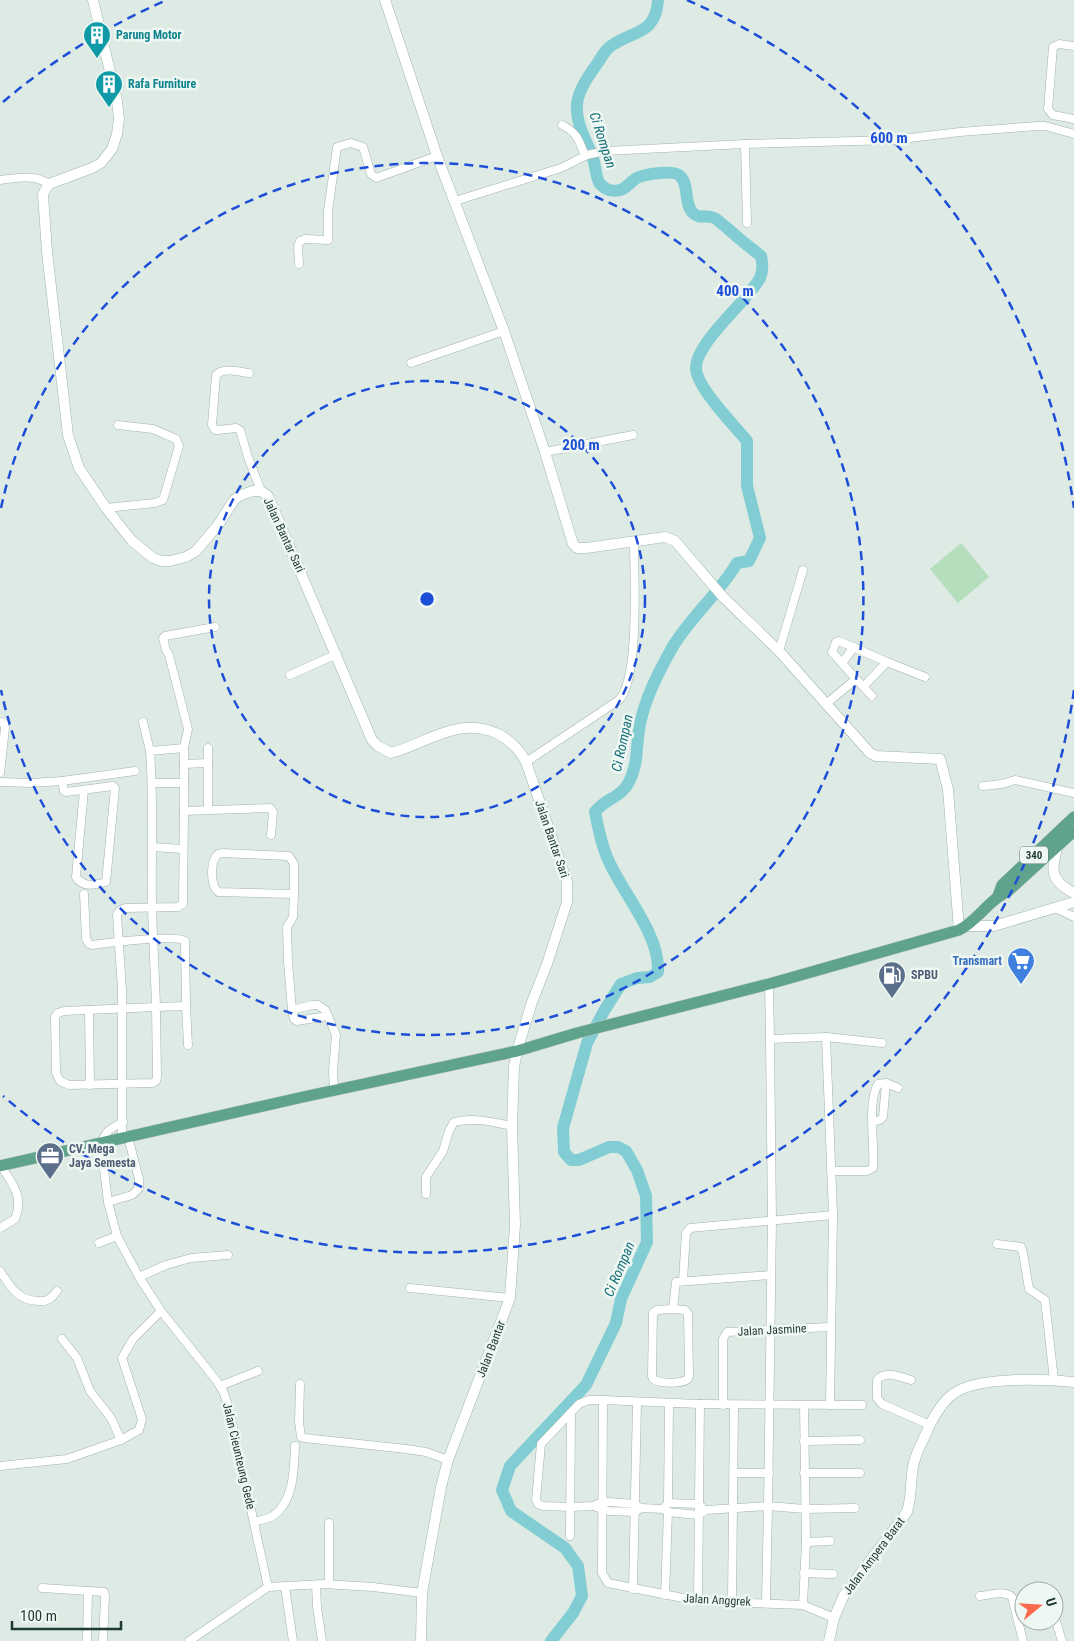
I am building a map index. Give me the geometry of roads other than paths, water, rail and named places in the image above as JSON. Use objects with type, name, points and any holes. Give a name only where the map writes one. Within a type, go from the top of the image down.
[{"type":"main road","name":"340","points":[[998,896],[1002,885],[1074,817]]},
{"type":"main road","name":"340","points":[[998,896],[1008,892],[1074,831]]},
{"type":"main road","points":[[0,1166],[334,1090],[517,1051],[577,1033],[769,984],[964,928],[998,896]]},
{"type":"street","points":[[0,180],[26,176],[40,178],[48,184],[92,168],[101,163],[112,149],[119,119],[93,0]]},
{"type":"street","points":[[385,0],[436,156],[504,331],[545,452],[572,544],[577,548],[586,548],[663,537],[675,541],[723,597],[779,651],[873,755],[936,758],[941,761],[948,789],[964,928],[994,926],[1074,902]]},
{"type":"street","points":[[1074,46],[1059,44],[1053,47],[1048,109],[1050,114],[1074,118]]},
{"type":"street","points":[[562,125],[571,129],[576,134],[589,155]]},
{"type":"street","points":[[454,201],[561,168],[589,155],[604,151],[745,144],[893,140],[1037,126],[1045,126],[1074,134]]},
{"type":"street","points":[[299,264],[298,246],[300,241],[305,239],[328,240],[330,197],[336,149],[338,146],[351,143],[363,147],[370,174],[376,178],[436,156]]},
{"type":"street","points":[[745,144],[747,223]]},
{"type":"street","name":"Jalan Bantar Sari","points":[[48,184],[44,194],[47,252],[68,435],[79,468],[106,508],[132,541],[154,558],[162,561],[170,562],[186,557],[196,551],[218,525],[234,500],[249,491],[262,491],[268,496],[337,654],[372,740],[384,751],[391,753],[458,729],[478,728],[498,733],[510,740],[526,762],[564,870],[568,894],[547,964],[532,1002],[517,1051]]},
{"type":"street","points":[[411,363],[504,331]]},
{"type":"street","points":[[249,373],[226,370],[216,375],[212,425],[215,430],[236,428],[240,430],[248,457],[262,491]]},
{"type":"street","points":[[106,508],[155,503],[163,500],[180,446],[176,439],[153,429],[118,425]]},
{"type":"street","points":[[545,452],[633,435]]},
{"type":"street","points":[[526,762],[619,700],[624,694],[629,675],[633,640],[635,606],[634,542]]},
{"type":"street","points":[[779,651],[803,570]]},
{"type":"street","points":[[108,1202],[132,1195],[139,1188],[139,1179],[125,1138],[122,1122],[122,1008],[120,942],[117,915],[119,911],[125,908],[178,907],[183,904],[184,748],[188,732],[169,655],[165,649],[164,637],[215,627]]},
{"type":"street","points":[[872,696],[832,652],[836,642],[839,641],[925,677]]},
{"type":"street","points":[[842,663],[854,647]]},
{"type":"street","points":[[290,675],[337,654]]},
{"type":"street","points":[[864,686],[886,662]]},
{"type":"street","points":[[826,704],[856,678]]},
{"type":"street","points":[[0,722],[4,723],[5,728],[0,773]]},
{"type":"street","points":[[143,722],[150,751],[152,783],[152,908],[154,940],[156,1007],[158,1077],[156,1081],[150,1084],[90,1085],[65,1084],[57,1077],[55,1018],[58,1013],[122,1008],[156,1007],[186,1006]]},
{"type":"street","points":[[150,751],[184,748]]},
{"type":"street","points":[[208,748],[208,810]]},
{"type":"street","points":[[184,764],[208,763]]},
{"type":"street","points":[[0,782],[62,781],[135,771]]},
{"type":"street","points":[[982,786],[1002,784],[1015,780],[1074,793]]},
{"type":"street","points":[[62,781],[65,792],[113,786],[116,791],[106,882],[88,885],[76,877],[84,790]]},
{"type":"street","points":[[152,783],[184,783]]},
{"type":"street","points":[[184,811],[270,808],[273,812],[271,835]]},
{"type":"street","points":[[1058,845],[1052,866],[1054,878],[1063,887],[1074,893]]},
{"type":"street","points":[[153,847],[182,850]]},
{"type":"street","points":[[294,894],[218,892],[213,885],[213,860],[218,854],[223,853],[289,856],[294,864],[294,894],[293,917],[287,926],[288,962],[294,1019],[297,1021],[328,1016]]},
{"type":"street","points":[[84,894],[87,942],[92,945],[178,938],[185,942],[188,1045]]},
{"type":"street","points":[[1055,908],[1074,917]]},
{"type":"street","points":[[766,1602],[772,1220],[769,984]]},
{"type":"street","points":[[292,1010],[312,1005],[318,1005],[325,1010],[336,1035],[333,1071],[334,1090]]},
{"type":"street","points":[[89,1010],[90,1085]]},
{"type":"street","points":[[770,1039],[826,1037],[882,1043]]},
{"type":"street","points":[[826,1037],[833,1215],[830,1405]]},
{"type":"street","name":"Jalan Bantar","points":[[422,1641],[422,1593],[441,1487],[448,1460],[510,1298],[515,1225],[512,1126],[514,1067],[517,1051]]},
{"type":"street","points":[[831,1171],[867,1171],[873,1168],[873,1122],[883,1117],[886,1083],[898,1088]]},
{"type":"street","points":[[426,1194],[426,1177],[443,1151],[454,1122],[467,1119],[512,1126]]},
{"type":"street","points":[[101,1144],[108,1130],[122,1122]]},
{"type":"street","name":"Jalan Cieunteung Gede","points":[[101,1144],[108,1202],[117,1236],[139,1277],[161,1311],[220,1386],[228,1405],[268,1587]]},
{"type":"street","points":[[0,1166],[14,1185],[19,1197],[19,1209],[16,1219],[0,1228]]},
{"type":"street","points":[[684,1280],[687,1230],[833,1215]]},
{"type":"street","points":[[99,1243],[117,1236]]},
{"type":"street","points":[[997,1244],[1021,1247],[1029,1290],[1045,1300],[1054,1380]]},
{"type":"street","points":[[139,1277],[182,1260],[228,1255]]},
{"type":"street","points":[[0,1271],[16,1293],[27,1300],[44,1301],[52,1298],[57,1291]]},
{"type":"street","points":[[673,1309],[674,1284],[676,1282],[771,1275]]},
{"type":"street","points":[[410,1288],[510,1298]]},
{"type":"street","points":[[673,1309],[685,1310],[688,1314],[688,1379],[683,1382],[657,1382],[652,1376],[653,1313],[655,1310],[673,1309]]},
{"type":"street","points":[[0,1466],[67,1459],[136,1433],[142,1425],[142,1419],[122,1363],[124,1353],[139,1332],[161,1311]]},
{"type":"street","name":"Jalan Jasmine","points":[[723,1405],[724,1339],[727,1332],[830,1327]]},
{"type":"street","points":[[62,1339],[77,1358],[90,1391],[111,1418],[121,1440]]},
{"type":"street","points":[[220,1386],[258,1371]]},
{"type":"street","points":[[911,1380],[882,1375],[877,1380],[877,1398],[882,1404],[930,1425]]},
{"type":"street","name":"Jalan Ampera Barat","points":[[829,1641],[834,1618],[844,1595],[906,1512],[911,1500],[913,1467],[918,1450],[930,1425],[948,1398],[955,1392],[987,1382],[1054,1380],[1074,1382]]},
{"type":"street","points":[[300,1384],[299,1422],[301,1436],[304,1438],[406,1448],[426,1452],[448,1460]]},
{"type":"street","points":[[706,1510],[698,1504],[667,1508],[593,1506],[571,1508],[540,1506],[536,1500],[541,1444],[584,1401],[603,1400],[637,1403],[770,1406],[862,1405]]},
{"type":"street","points":[[603,1400],[603,1506]]},
{"type":"street","points":[[633,1589],[637,1508],[637,1403]]},
{"type":"street","points":[[665,1596],[669,1404]]},
{"type":"street","points":[[698,1601],[700,1404]]},
{"type":"street","points":[[732,1602],[734,1405]]},
{"type":"street","points":[[803,1605],[806,1542],[804,1405]]},
{"type":"street","points":[[570,1536],[571,1414]]},
{"type":"street","points":[[804,1442],[860,1440]]},
{"type":"street","points":[[254,1522],[272,1517],[284,1505],[292,1482],[295,1446]]},
{"type":"street","points":[[734,1473],[769,1474]]},
{"type":"street","points":[[804,1473],[860,1473]]},
{"type":"street","name":"Jalan Anggrek","points":[[603,1506],[603,1577],[608,1583],[665,1596],[698,1601],[766,1602],[803,1605],[834,1618]]},
{"type":"street","points":[[667,1508],[698,1515],[706,1510],[768,1506],[805,1509],[855,1508]]},
{"type":"street","points":[[329,1523],[329,1584]]},
{"type":"street","points":[[806,1542],[830,1541]]},
{"type":"street","points":[[804,1573],[833,1574]]},
{"type":"street","points":[[316,1584],[322,1641]]},
{"type":"street","points":[[189,1641],[268,1587],[329,1584],[422,1593]]},
{"type":"street","points":[[285,1587],[293,1641]]},
{"type":"street","points":[[42,1588],[102,1591],[105,1594],[104,1641]]},
{"type":"street","points":[[87,1641],[88,1591]]},
{"type":"street","points":[[980,1596],[1010,1594],[1023,1641]]},
{"type":"street","points":[[422,1641],[427,1641]]},
{"type":"waterway","name":"Ci Rompan","points":[[551,1641],[573,1613],[582,1596],[578,1566],[565,1548],[511,1511],[502,1490],[510,1466],[586,1385],[616,1323],[621,1299],[647,1242],[646,1196],[637,1170],[626,1151],[618,1147],[609,1147],[579,1160],[571,1160],[564,1152],[563,1128],[587,1043],[621,984],[637,978],[650,977],[658,972],[653,942],[607,857],[601,841],[595,812],[603,804],[622,792],[632,776],[644,709],[656,678],[672,648],[737,563],[749,561],[760,538],[747,486],[747,441],[710,396],[698,377],[696,369],[703,347],[760,278],[762,273],[761,256],[716,219],[698,216],[693,213],[688,204],[684,183],[679,175],[665,173],[643,176],[624,188],[615,191],[603,187],[597,178],[593,158],[578,118],[577,104],[585,81],[607,49],[648,26],[653,20],[658,0]]},
{"type":"place","name":"Parung Motor","points":[[97,59]]},
{"type":"place","name":"Rafa Furniture","points":[[109,108]]},
{"type":"place","name":"Transmart","points":[[1021,985]]},
{"type":"place","name":"SPBU","points":[[892,999]]},
{"type":"place","name":"CV. Mega Jaya Semesta","points":[[50,1180]]}]
